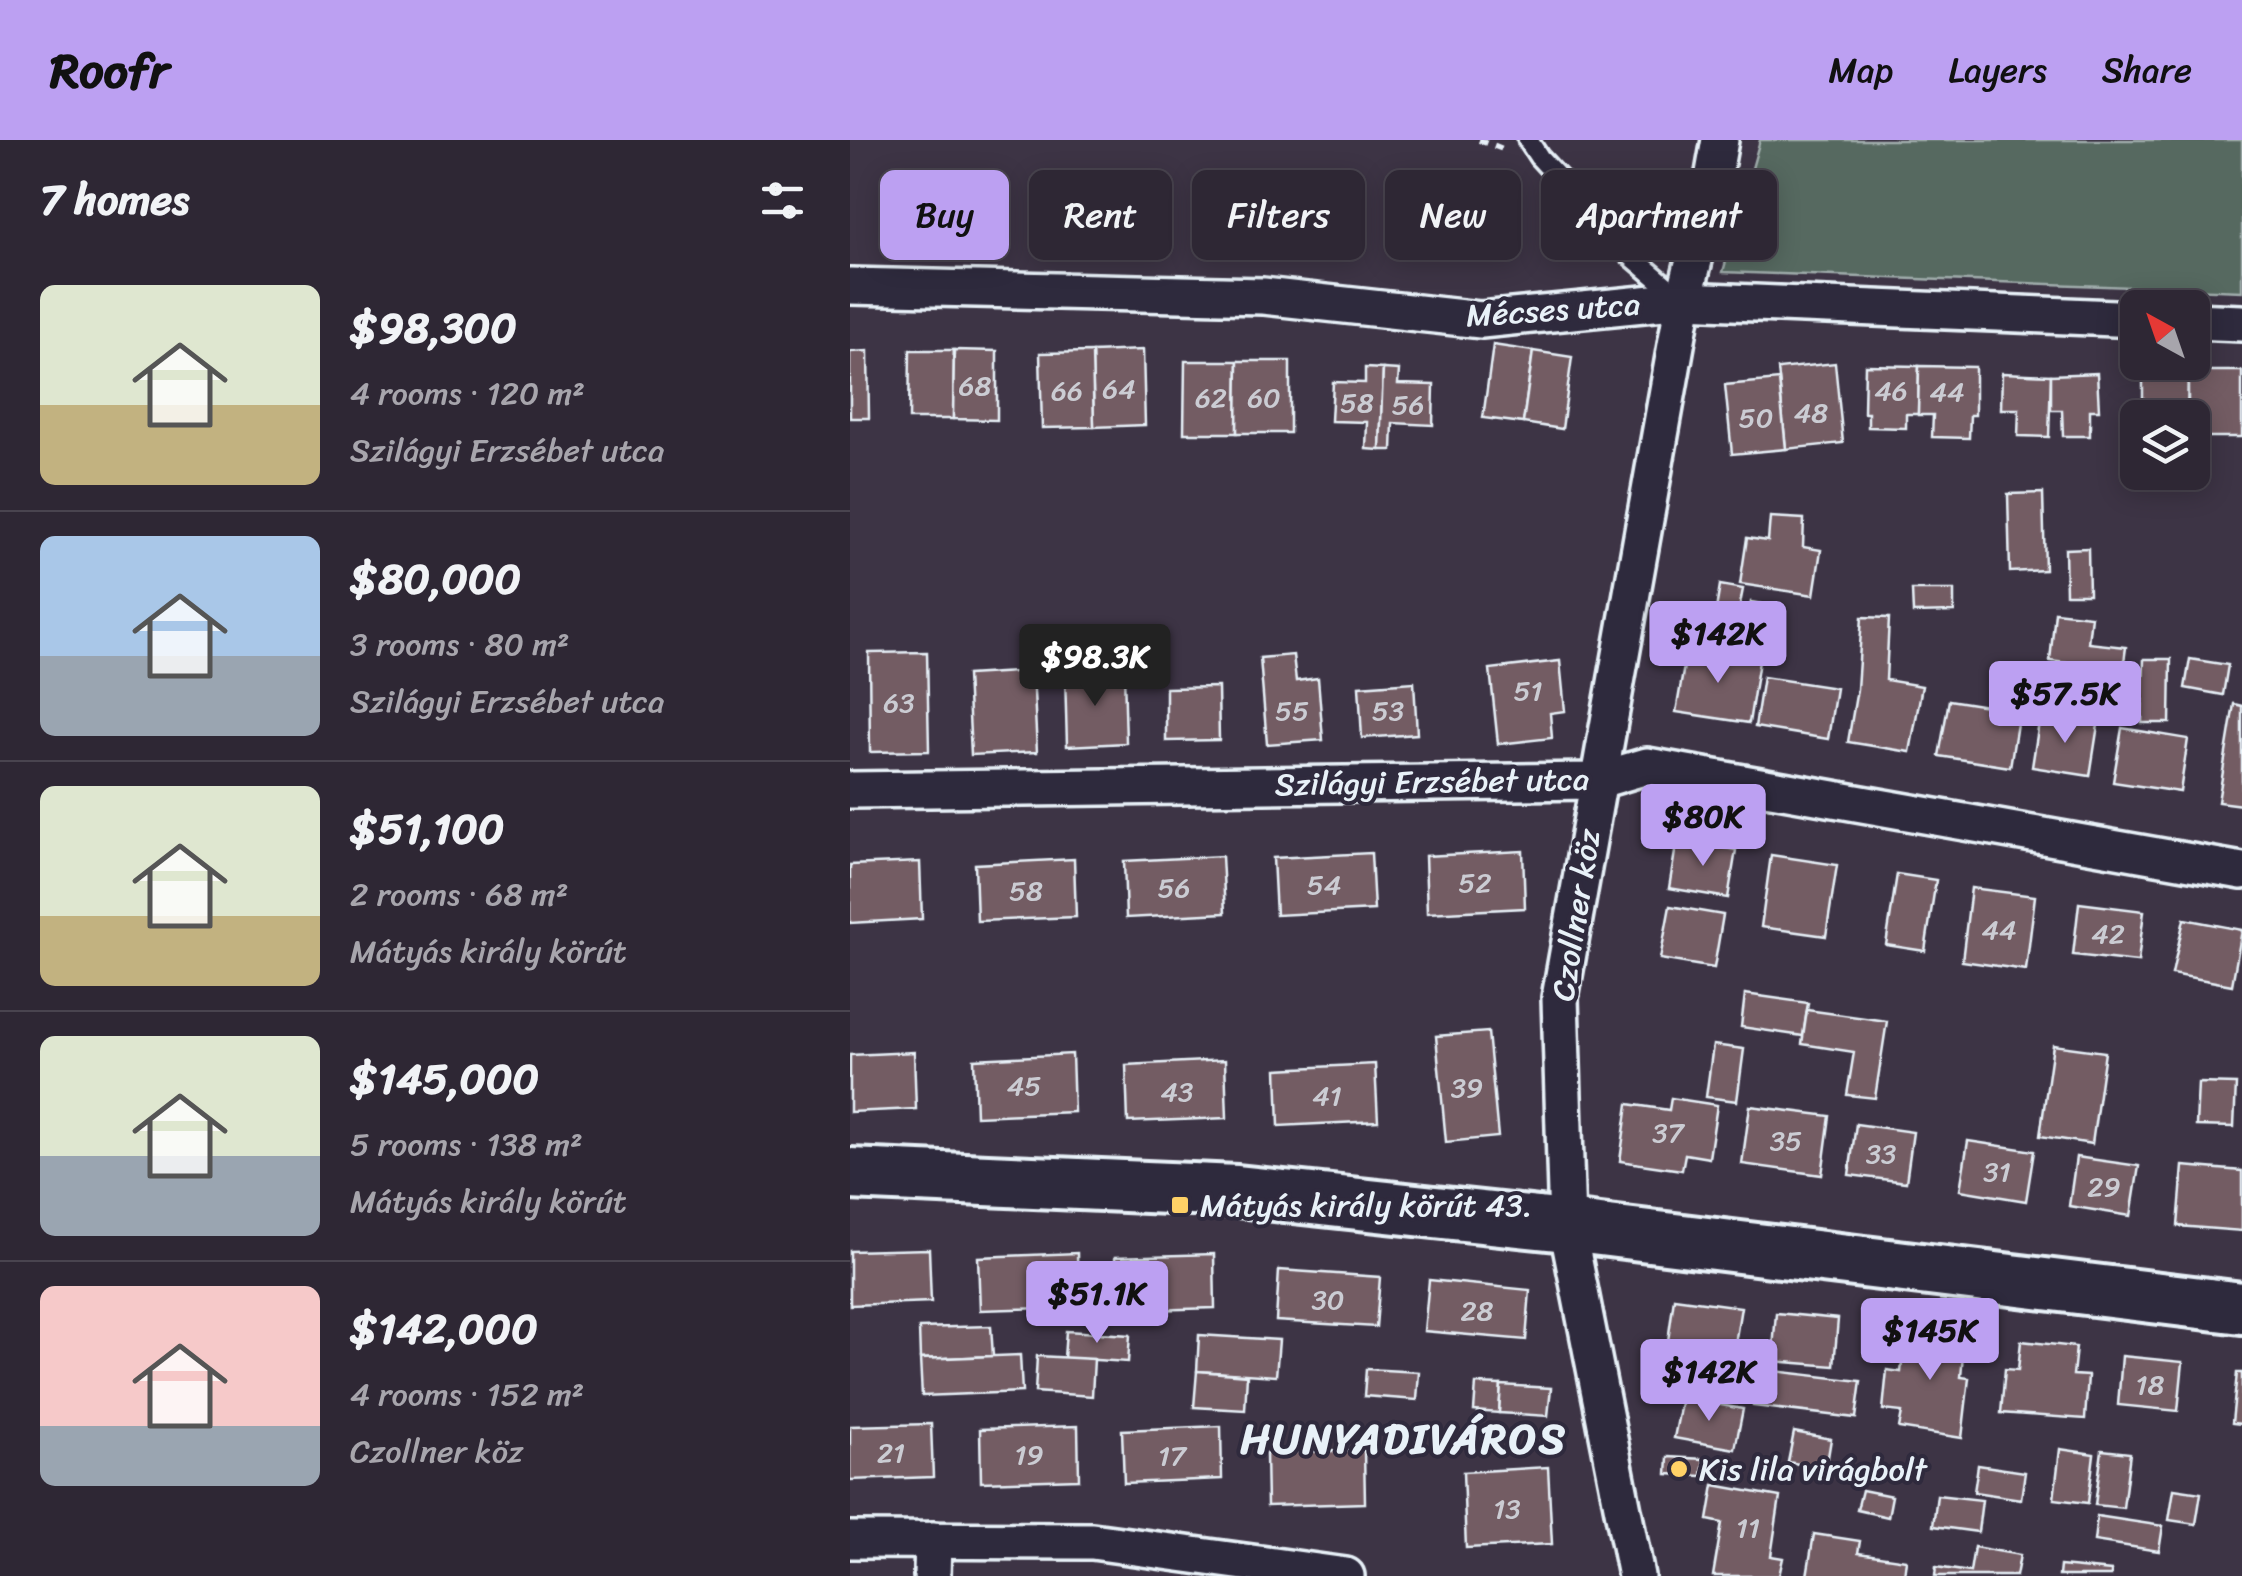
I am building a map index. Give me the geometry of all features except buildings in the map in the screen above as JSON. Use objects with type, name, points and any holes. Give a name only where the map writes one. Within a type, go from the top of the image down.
[{"type":"street","name":"Czollner köz","points":[[1636,1576],[1567,1226],[1560,998],[1684,300],[1720,140]]},
{"type":"street","name":"Mécses utca","points":[[850,286],[1264,296],[1481,320],[1684,300],[2120,318]]},
{"type":"street","points":[[2210,322],[2242,323]]},
{"type":"street","name":"Szilágyi Erzsébet utca","points":[[850,790],[1596,781],[1647,766],[2242,871]]},
{"type":"street","points":[[850,1174],[1237,1192],[1567,1226],[2242,1308]]},
{"type":"street","points":[[850,1540],[1092,1541],[1262,1570],[1346,1576]]},
{"type":"street","points":[[932,1576],[933,1540]]},
{"type":"lane","points":[[1528,140],[1539,157],[1630,255],[1684,300]]},
{"type":"green space","points":[[1760,140],[2242,140],[2242,291],[1723,272],[1726,260],[1777,260],[1777,170],[1752,170]]},
{"type":"place","name":"Mátyás király körút 43.","points":[[1180,1205]]},
{"type":"place","name":"Kis lila virágbolt","points":[[1679,1469]]},
{"type":"district","name":"HUNYADIVÁROS","points":[[1404,1439]]}]
